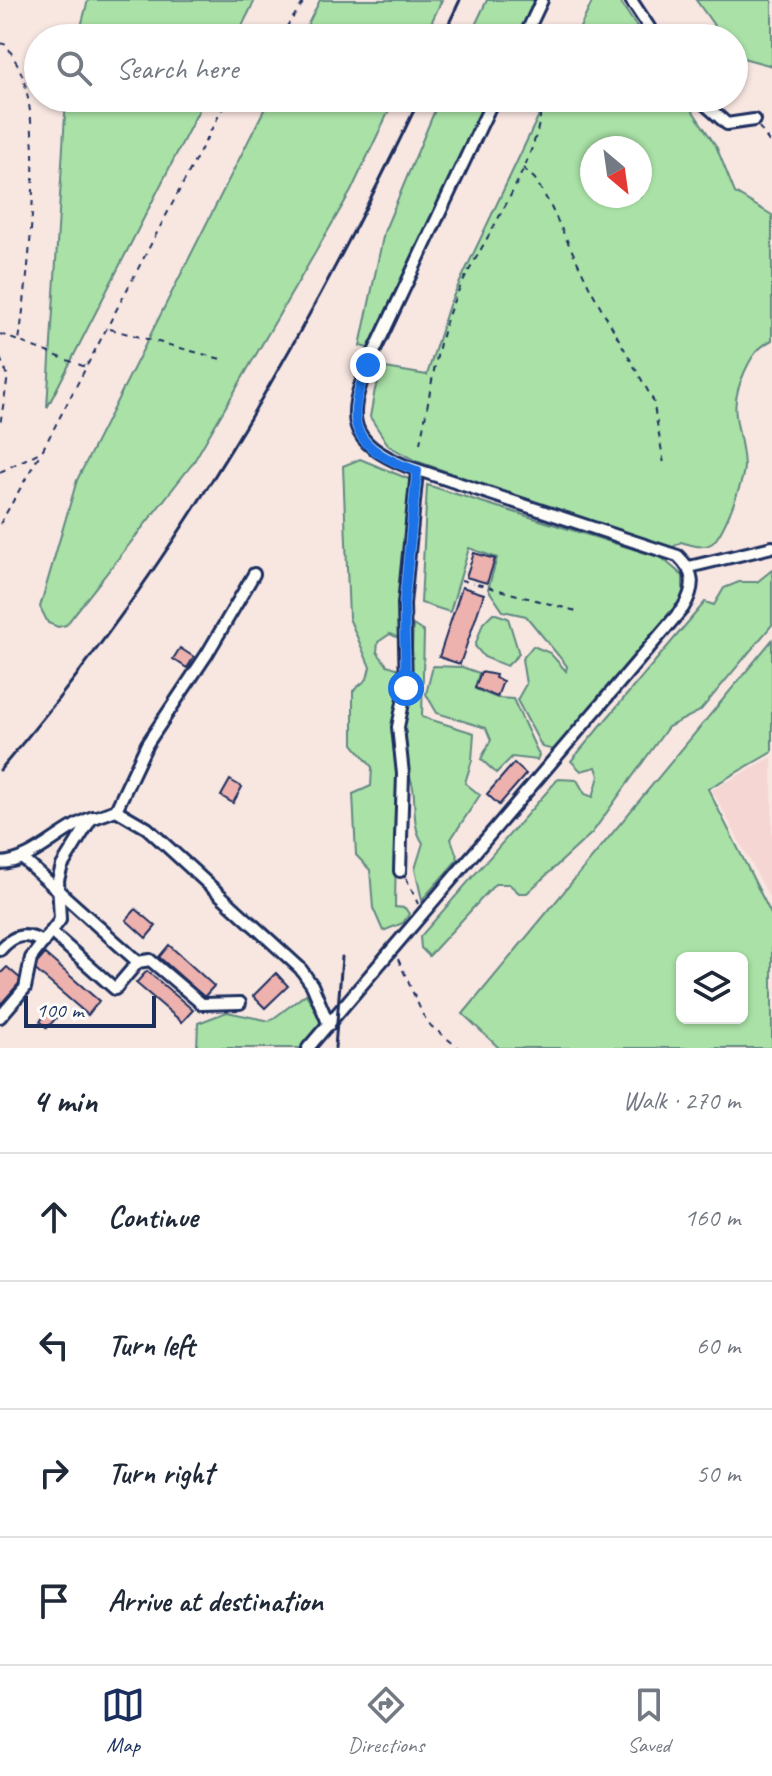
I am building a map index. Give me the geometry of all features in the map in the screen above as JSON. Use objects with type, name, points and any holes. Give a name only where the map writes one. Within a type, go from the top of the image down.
[{"type":"street","points":[[531,24],[542,0]]},
{"type":"street","points":[[631,0],[645,23]]},
{"type":"street","points":[[308,1048],[683,608],[692,589],[689,567],[678,556],[417,471],[378,454],[365,443],[356,429],[354,403],[377,344],[487,112]]},
{"type":"street","points":[[714,112],[727,124],[754,120]]},
{"type":"street","points":[[400,871],[403,774],[398,727],[406,688],[404,604],[417,471]]},
{"type":"street","points":[[689,567],[772,547]]},
{"type":"street","points":[[116,810],[147,744],[207,654],[254,574]]},
{"type":"street","points":[[0,863],[23,859],[67,827],[116,810],[147,828],[300,968],[312,985],[329,1025]]},
{"type":"street","points":[[0,1017],[25,988],[28,965],[52,933],[61,913],[62,866],[86,826],[99,814]]},
{"type":"street","points":[[23,859],[138,962]]},
{"type":"street","points":[[52,933],[115,989],[138,962],[150,960],[202,1004],[240,1003]]},
{"type":"street","points":[[0,950],[19,936],[28,935],[43,943]]},
{"type":"path","points":[[289,24],[305,0]]},
{"type":"path","points":[[0,43],[7,45],[24,81]]},
{"type":"path","points":[[19,341],[25,293],[34,130],[30,112]]},
{"type":"path","points":[[0,524],[89,368],[221,112]]},
{"type":"path","points":[[420,443],[432,376],[451,308],[522,167],[543,118],[542,112]]},
{"type":"path","points":[[754,120],[772,146]]},
{"type":"path","points":[[522,167],[542,191],[590,288],[653,400],[664,464]]},
{"type":"path","points":[[109,328],[221,359]]},
{"type":"path","points":[[0,334],[89,368]]},
{"type":"path","points":[[0,358],[8,376],[0,425]]},
{"type":"path","points":[[0,472],[42,451]]},
{"type":"path","points":[[461,580],[576,611]]},
{"type":"path","points":[[400,871],[425,911]]},
{"type":"path","points":[[394,949],[423,1015],[431,1026],[459,1048]]},
{"type":"shaded area","points":[[772,757],[772,902],[712,790]]},
{"type":"green space","points":[[88,0],[255,0],[243,24],[82,24]]},
{"type":"green space","points":[[320,0],[442,0],[431,24],[308,24]]},
{"type":"green space","points":[[487,0],[535,0],[524,24],[476,24]]},
{"type":"green space","points":[[593,0],[619,0],[635,24],[582,24]]},
{"type":"green space","points":[[696,0],[772,0],[772,66],[748,59],[748,24],[713,24]]},
{"type":"green space","points":[[65,112],[198,112],[47,408]]},
{"type":"green space","points":[[263,112],[388,112],[351,191],[193,463],[66,625],[58,627],[48,623],[40,607],[77,480]]},
{"type":"green space","points":[[434,112],[481,112],[368,348],[360,346],[384,232]]},
{"type":"green space","points":[[540,112],[693,112],[716,146],[735,193],[772,215],[772,340],[753,357],[739,386],[735,409],[743,452],[743,473],[732,508],[711,544],[696,546],[681,542],[670,549],[416,461],[389,446],[370,417],[375,389],[386,368],[427,375],[449,305]]},
{"type":"green space","points":[[360,459],[411,480],[401,639],[390,634],[378,642],[377,652],[387,665],[411,673],[413,625],[424,632],[422,717],[474,733],[472,760],[465,783],[480,795],[451,839],[458,859],[422,900],[415,869],[423,843],[416,824],[413,786],[405,768],[397,781],[395,907],[405,908],[409,914],[403,923],[383,931],[373,908],[370,870],[356,855],[353,794],[371,786],[372,767],[353,744],[353,691],[367,679],[370,667],[349,618],[343,466]]},
{"type":"green space","points":[[427,485],[662,558],[683,576],[683,597],[554,750],[542,747],[517,700],[526,684],[522,659],[533,646],[550,653],[566,671],[567,666],[526,616],[503,611],[488,589],[497,558],[469,548],[450,612],[421,603]]},
{"type":"green space","points":[[772,570],[772,625],[700,711],[668,727],[592,833],[527,893],[519,893],[509,884],[495,884],[429,956],[421,948],[420,937],[558,779],[577,780],[585,794],[593,797],[599,776],[596,767],[581,771],[571,761],[705,602],[714,605],[724,588],[739,582],[757,582]]},
{"type":"green space","points":[[493,613],[508,618],[519,654],[507,666],[484,657],[475,646],[483,623]]},
{"type":"green space","points":[[772,640],[772,752],[708,789],[772,916],[772,1048],[499,1048],[463,1014]]},
{"type":"green space","points":[[433,666],[462,667],[479,673],[475,689],[497,698],[513,699],[539,755],[537,760],[512,757],[496,773],[481,759],[491,740],[486,728],[437,713],[426,694]]},
{"type":"green space","points":[[306,994],[324,1025],[302,1048],[197,1048],[198,1023],[227,1012],[270,1021]]},
{"type":"building","points":[[474,553],[495,559],[487,583],[466,577]]},
{"type":"building","points":[[462,587],[484,594],[460,664],[439,657]]},
{"type":"building","points":[[180,648],[194,657],[187,668],[173,659]]},
{"type":"building","points":[[481,672],[496,675],[495,678],[503,681],[497,697],[475,688]]},
{"type":"building","points":[[514,763],[526,774],[499,805],[487,794]]},
{"type":"building","points":[[230,780],[242,787],[233,803],[221,796]]},
{"type":"building","points":[[136,909],[156,926],[146,938],[126,920]]},
{"type":"building","points":[[169,945],[214,986],[204,997],[159,957]]},
{"type":"building","points":[[45,954],[99,1001],[88,1015],[33,968]]},
{"type":"building","points":[[7,967],[22,980],[0,1005],[0,974]]},
{"type":"building","points":[[147,971],[193,1010],[182,1022],[136,983]]},
{"type":"building","points":[[276,973],[288,986],[265,1008],[253,996]]},
{"type":"building","points":[[50,1010],[58,1016],[47,1028],[40,1021]]},
{"type":"railway","points":[[449,24],[460,0]]},
{"type":"railway","points":[[0,770],[123,613],[232,448],[330,276],[413,112]]},
{"type":"railway","points":[[335,1048],[342,957]]},
{"type":"route","points":[[368,365],[354,403],[356,429],[365,443],[378,454],[417,471],[404,604],[406,688]]}]
